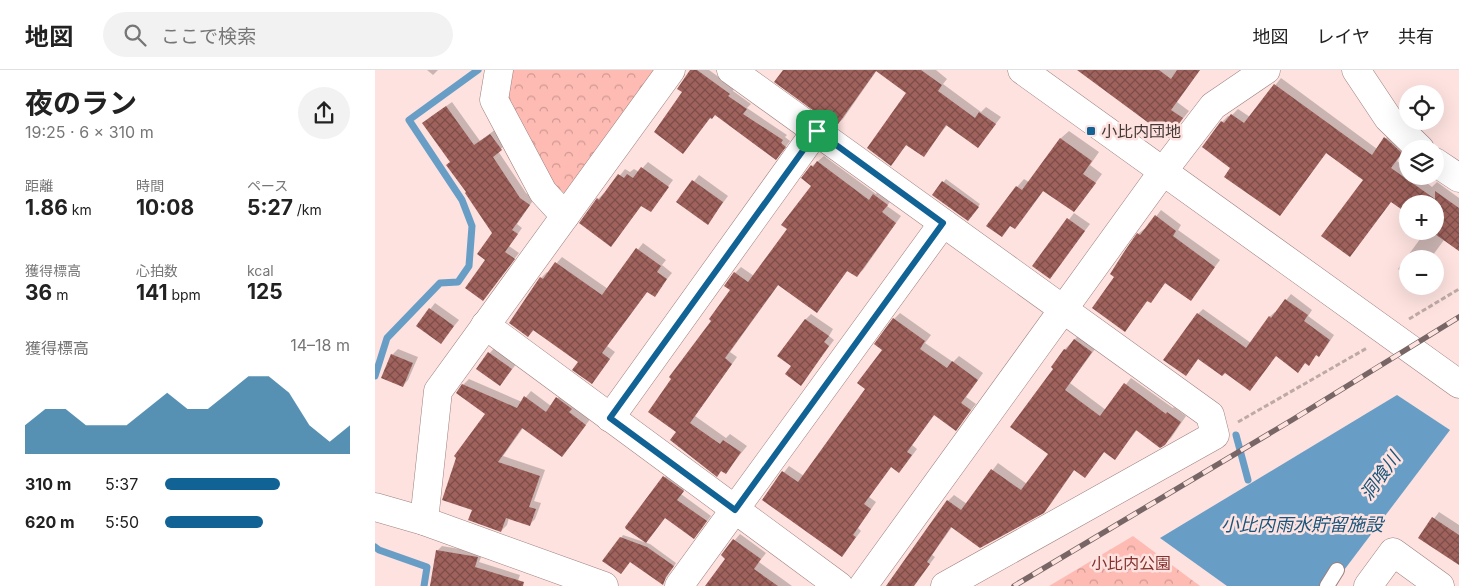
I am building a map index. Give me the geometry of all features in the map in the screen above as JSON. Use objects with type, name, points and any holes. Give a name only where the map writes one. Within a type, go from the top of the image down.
[{"type":"street","points":[[499,70],[494,100],[543,192],[565,216]]},
{"type":"street","points":[[424,521],[438,391],[671,70]]},
{"type":"street","points":[[731,70],[1209,415],[1215,434],[945,586]]},
{"type":"street","points":[[1022,70],[1164,170],[1459,384]]},
{"type":"street","points":[[863,586],[1164,170],[1213,106],[1266,70]]},
{"type":"street","points":[[1356,70],[1387,118],[1410,140]]},
{"type":"street","points":[[610,418],[817,131]]},
{"type":"street","points":[[1444,168],[1459,178]]},
{"type":"street","points":[[679,586],[943,223]]},
{"type":"street","points":[[485,325],[839,586]]},
{"type":"street","points":[[375,507],[424,521],[605,586]]},
{"type":"street","points":[[1368,586],[1393,552],[1440,586]]},
{"type":"lane","points":[[1327,586],[1337,570]]},
{"type":"path","points":[[1215,434],[1367,347],[1387,332],[1459,290]]},
{"type":"green space","points":[[511,70],[660,70],[570,193],[556,192],[503,97]]},
{"type":"green space","name":"小比内公園","points":[[1133,536],[1200,586],[1049,586]]},
{"type":"water","name":"小比内雨水貯留施設","points":[[1397,395],[1450,430],[1332,586],[1227,586],[1160,538]]},
{"type":"building","points":[[690,70],[697,70],[730,94],[728,96],[747,109],[743,114],[783,140],[781,143],[786,147],[776,160],[715,115],[712,119],[710,118],[683,154],[654,132],[682,92],[677,89]]},
{"type":"building","points":[[783,70],[921,70],[942,85],[938,91],[975,118],[979,112],[996,124],[978,148],[946,125],[924,157],[906,145],[891,166],[867,148],[906,93],[876,71],[836,127],[774,82]]},
{"type":"building","points":[[1077,70],[1159,70],[1171,79],[1177,70],[1200,70],[1171,110],[1183,118],[1169,138]]},
{"type":"building","points":[[1274,84],[1372,155],[1384,137],[1399,150],[1399,157],[1391,168],[1399,174],[1399,185],[1415,185],[1429,195],[1399,195],[1399,208],[1391,202],[1350,257],[1321,236],[1363,180],[1326,153],[1280,216],[1224,177],[1230,168],[1202,147],[1221,121],[1224,123],[1231,114],[1244,123]]},
{"type":"building","points":[[446,106],[474,145],[490,134],[502,150],[493,157],[520,198],[530,205],[512,230],[518,234],[505,252],[515,259],[483,301],[465,288],[485,260],[477,254],[492,233],[446,165],[450,162],[422,123]]},
{"type":"building","points":[[1060,138],[1092,161],[1083,174],[1096,183],[1074,212],[1043,191],[1015,229],[1010,226],[1002,237],[986,226],[1016,186],[1022,190]]},
{"type":"building","points":[[817,161],[869,200],[873,194],[888,205],[882,212],[896,223],[857,277],[847,271],[817,313],[778,285],[725,358],[732,364],[690,423],[720,444],[723,440],[741,452],[726,474],[721,471],[717,477],[670,440],[676,432],[648,412],[671,379],[669,377],[711,321],[709,319],[730,290],[724,286],[734,272],[748,282],[787,229],[781,225],[811,186],[801,178],[811,165],[813,167]]},
{"type":"building","points":[[641,167],[669,187],[651,212],[641,206],[611,247],[579,223],[618,174],[624,178],[627,174],[633,178]]},
{"type":"building","points":[[692,180],[723,202],[708,225],[676,202]]},
{"type":"building","points":[[942,181],[979,207],[968,221],[932,195]]},
{"type":"building","points":[[1444,197],[1459,208],[1459,251],[1443,240]]},
{"type":"building","points":[[1155,215],[1176,231],[1173,236],[1215,267],[1191,301],[1165,283],[1151,303],[1147,301],[1125,332],[1092,308],[1114,277],[1110,274],[1124,252],[1137,233],[1140,235]]},
{"type":"building","points":[[1067,218],[1085,231],[1050,279],[1032,266]]},
{"type":"building","points":[[636,248],[661,266],[657,272],[667,279],[655,297],[647,292],[602,353],[610,359],[592,384],[572,370],[578,362],[533,330],[528,337],[509,323],[540,277],[543,279],[555,262],[602,295]]},
{"type":"building","points":[[1285,299],[1308,315],[1304,321],[1330,340],[1319,357],[1316,355],[1309,366],[1305,363],[1298,373],[1276,356],[1250,391],[1225,373],[1222,376],[1198,359],[1186,376],[1163,360],[1197,313],[1246,348],[1269,316],[1271,318]]},
{"type":"building","points":[[429,308],[454,326],[441,344],[416,326]]},
{"type":"building","points":[[893,318],[925,341],[920,349],[947,368],[952,361],[978,380],[961,403],[971,410],[956,431],[934,415],[907,452],[912,455],[899,473],[891,467],[864,504],[871,509],[853,535],[856,537],[842,557],[762,500],[782,471],[798,482],[865,389],[857,383],[882,350],[874,344]]},
{"type":"building","points":[[805,319],[829,336],[824,342],[829,346],[801,386],[785,374],[791,366],[777,356]]},
{"type":"building","points":[[1074,339],[1092,352],[1065,390],[1100,416],[1124,383],[1166,414],[1167,412],[1181,422],[1165,445],[1160,448],[1136,430],[1115,460],[1104,452],[1085,478],[1074,470],[1044,513],[980,548],[951,527],[927,562],[930,564],[914,586],[886,586],[947,500],[961,510],[991,469],[1021,490],[1048,454],[1010,427],[1053,369],[1051,367],[1064,349],[1066,350]]},
{"type":"building","points":[[488,352],[512,369],[500,386],[476,369]]},
{"type":"building","points":[[391,354],[413,363],[403,387],[381,378]]},
{"type":"building","points":[[462,384],[517,408],[524,396],[546,412],[556,397],[572,409],[569,412],[586,425],[562,457],[522,428],[498,462],[540,476],[529,507],[536,509],[530,526],[506,518],[501,532],[468,520],[472,510],[442,500],[456,458],[454,456],[485,414],[456,393]]},
{"type":"building","points":[[663,476],[684,491],[677,500],[707,521],[694,539],[665,518],[646,543],[625,527]]},
{"type":"building","points":[[1432,517],[1459,535],[1459,565],[1418,538]]},
{"type":"building","points":[[620,537],[647,547],[674,566],[663,585],[630,562],[621,574],[602,561]]},
{"type":"building","points":[[733,539],[761,559],[754,569],[778,586],[705,586],[725,559],[721,555]]},
{"type":"building","points":[[436,550],[478,557],[475,567],[524,582],[523,586],[430,586]]},
{"type":"waterway","points":[[375,376],[387,338],[440,283],[458,282],[469,266],[472,226],[462,200],[409,120],[478,70]]},
{"type":"waterway","points":[[1236,435],[1248,480]]},
{"type":"waterway","points":[[375,547],[427,567],[424,586]]},
{"type":"railway","points":[[1014,586],[1292,420],[1459,317]]},
{"type":"place","name":"小比内団地","points":[[1091,131]]},
{"type":"route","points":[[817,131],[943,223],[735,510],[610,418],[817,131]]},
{"type":"water label","name":"洞喰川","points":[[1380,476]]}]
